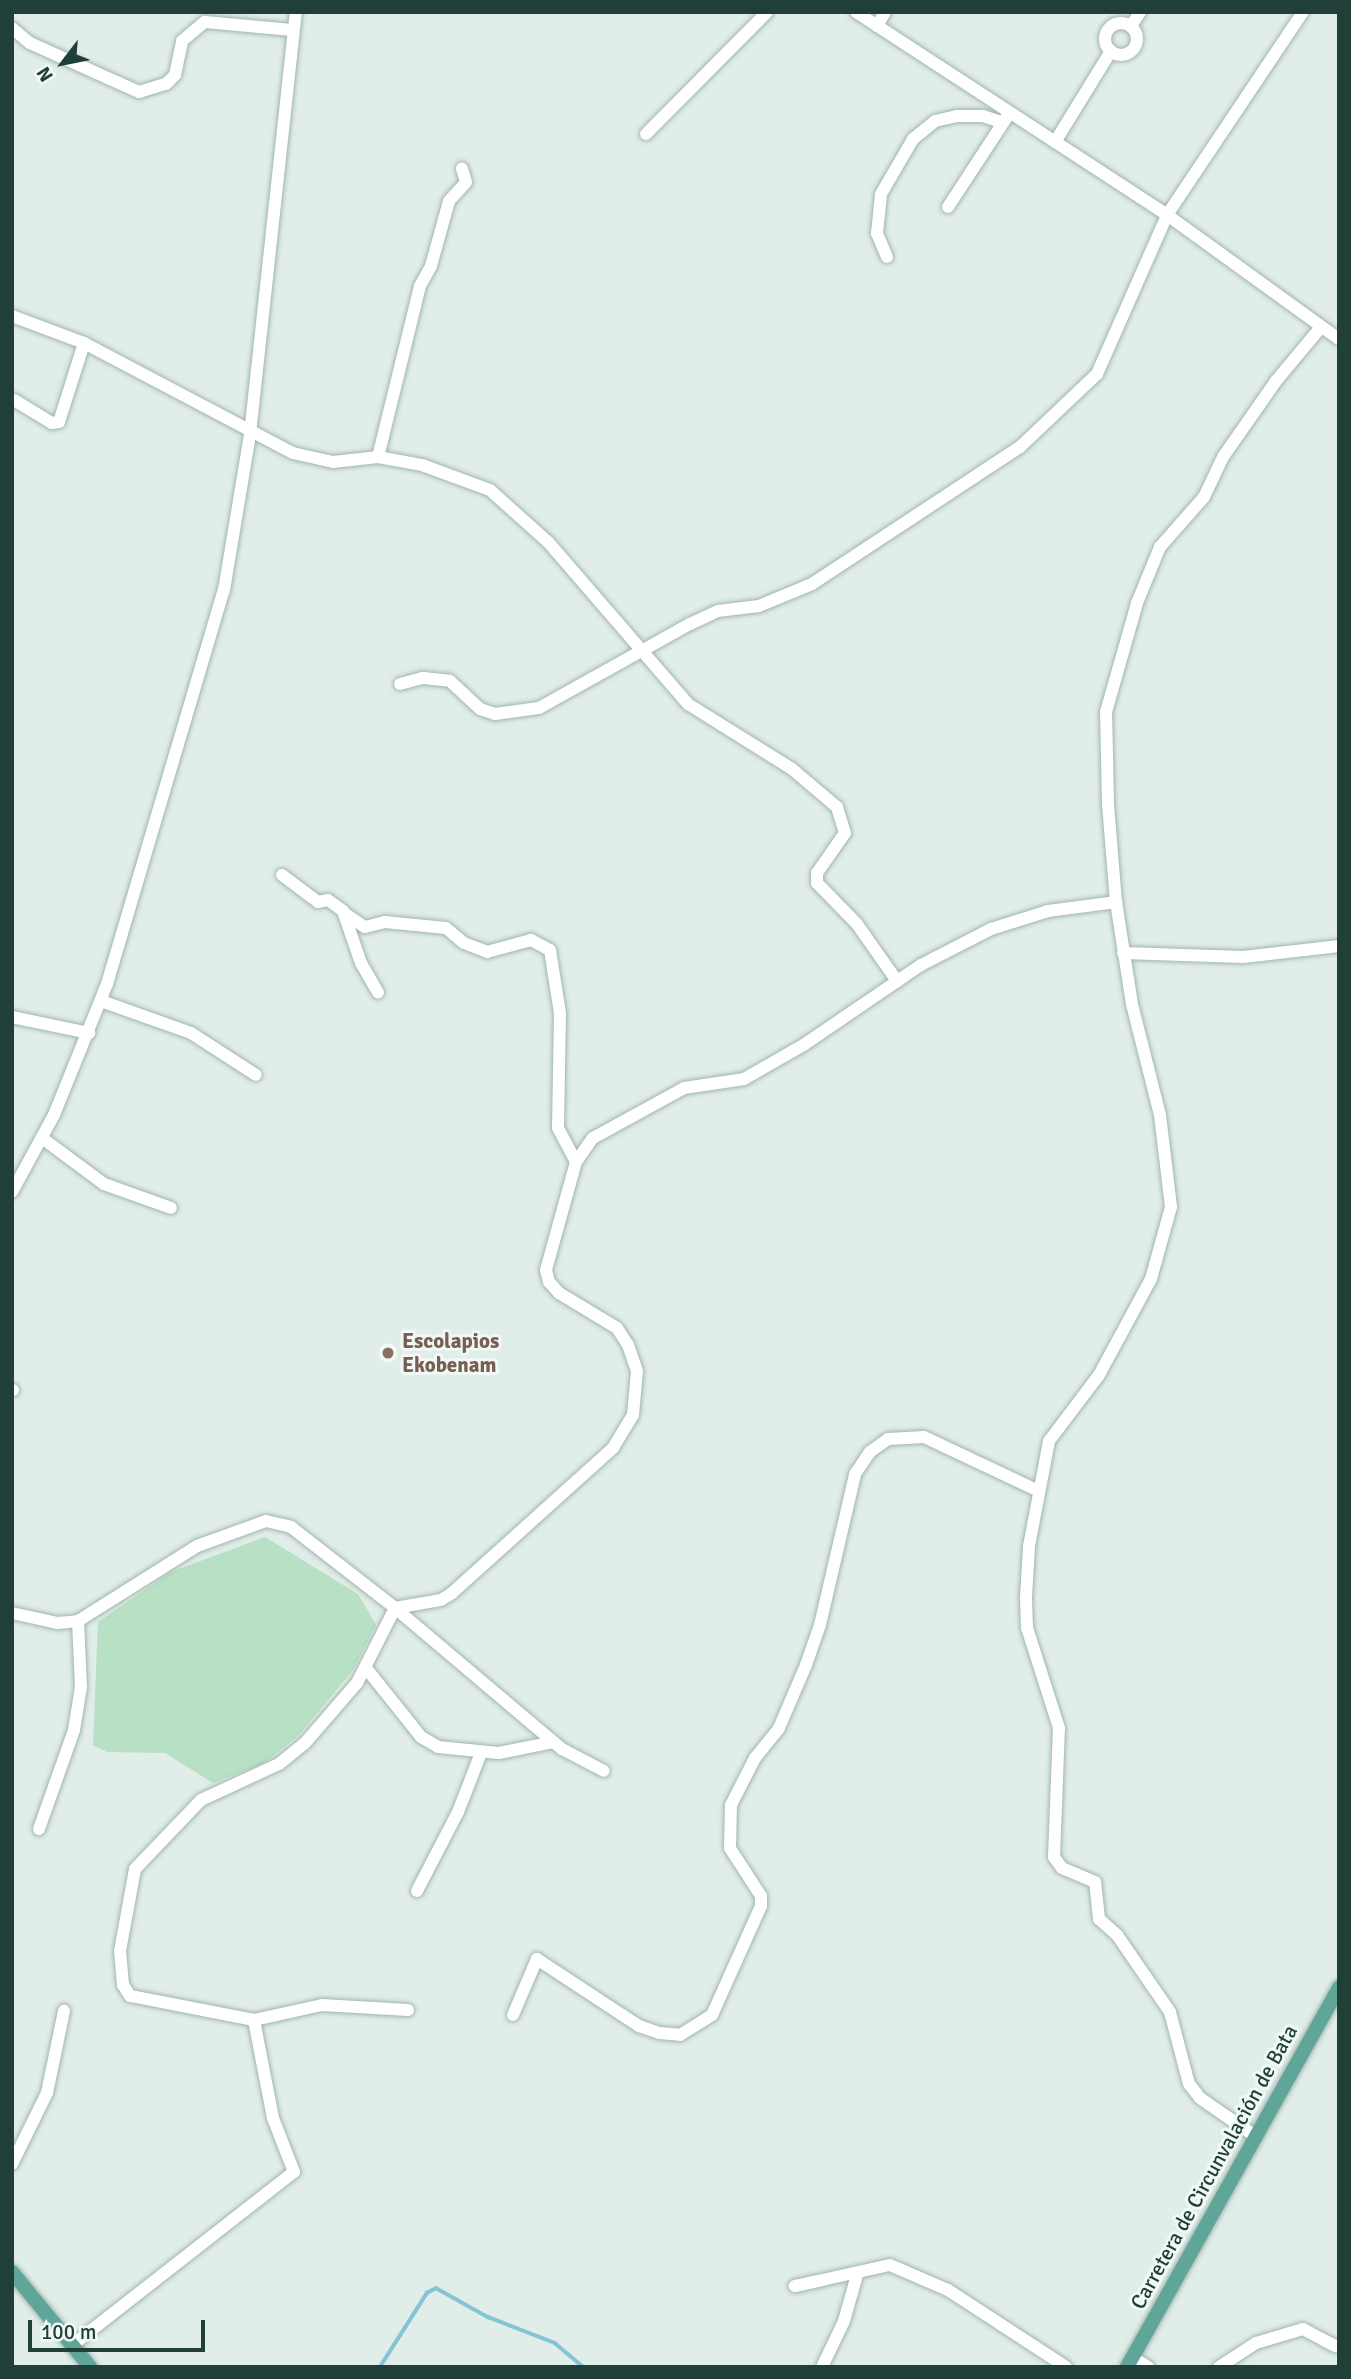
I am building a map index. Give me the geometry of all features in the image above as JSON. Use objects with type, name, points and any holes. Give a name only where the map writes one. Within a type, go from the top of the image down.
[{"type":"main road","name":"Carretera de Circunvalación de Bata","points":[[1130,2362],[1339,1987]]},
{"type":"main road","points":[[12,2272],[75,2343],[90,2367]]},
{"type":"street","points":[[12,1192],[42,1138],[89,1033],[206,658],[224,590],[250,433],[296,12]]},
{"type":"street","points":[[646,134],[767,12]]},
{"type":"street","points":[[856,12],[1006,118],[1055,142],[1167,215],[1339,339]]},
{"type":"street","points":[[877,26],[885,12]]},
{"type":"street","points":[[1131,26],[1140,12]]},
{"type":"street","points":[[400,684],[439,678],[450,681],[481,709],[495,714],[524,712],[563,696],[641,650],[718,611],[759,606],[812,584],[1020,447],[1097,374],[1167,215],[1303,12]]},
{"type":"street","points":[[12,28],[30,43],[139,92],[166,84],[175,75],[182,41],[205,22],[292,30]]},
{"type":"street","points":[[1121,22],[1131,26],[1137,34],[1134,49],[1121,55],[1111,51],[1105,42],[1110,26],[1121,22]]},
{"type":"street","points":[[1055,142],[1111,51]]},
{"type":"street","points":[[887,257],[877,233],[880,194],[913,139],[936,121],[957,116],[1006,118]]},
{"type":"street","points":[[948,207],[1006,118]]},
{"type":"street","points":[[378,457],[420,286],[431,265],[449,201],[466,183],[462,169]]},
{"type":"street","points":[[12,316],[84,343],[250,433],[293,453],[333,462],[378,457],[422,465],[490,490],[558,553],[688,704],[792,769],[837,807],[845,833],[817,873],[817,883],[857,923],[897,981]]},
{"type":"street","points":[[1255,2137],[1200,2098],[1189,2084],[1170,2012],[1118,1935],[1099,1919],[1095,1882],[1062,1868],[1054,1857],[1059,1728],[1027,1628],[1028,1546],[1049,1441],[1099,1375],[1151,1279],[1171,1206],[1160,1115],[1123,953],[1116,902],[1107,792],[1106,712],[1140,592],[1160,547],[1204,497],[1223,457],[1276,381],[1321,327]]},
{"type":"street","points":[[14,400],[52,423],[59,422],[84,343]]},
{"type":"street","points":[[282,875],[318,902],[328,900],[365,927],[385,922],[446,928],[464,943],[487,952],[531,940],[551,950],[560,1013],[558,1128],[576,1162]]},
{"type":"street","points":[[396,1608],[441,1600],[452,1593],[613,1448],[633,1415],[637,1371],[628,1345],[617,1328],[559,1293],[548,1282],[545,1270],[576,1162],[593,1138],[659,1098],[684,1088],[744,1079],[805,1044],[897,981],[1011,921],[1116,902]]},
{"type":"street","points":[[344,913],[361,963],[378,993]]},
{"type":"street","points":[[1123,953],[1243,957],[1339,946]]},
{"type":"street","points":[[100,1001],[191,1033],[256,1075]]},
{"type":"street","points":[[12,1017],[89,1033]]},
{"type":"street","points":[[42,1138],[104,1184],[171,1208]]},
{"type":"street","points":[[513,2015],[537,1959],[639,2026],[659,2033],[680,2035],[712,2015],[761,1906],[761,1896],[730,1848],[732,1805],[755,1758],[779,1728],[806,1665],[855,1474],[870,1452],[888,1439],[923,1437],[1038,1491]]},
{"type":"street","points":[[12,1614],[57,1623],[78,1621],[197,1546],[266,1521],[291,1527],[396,1608],[553,1742],[604,1771]]},
{"type":"street","points":[[396,1608],[366,1668],[333,1713],[294,1753],[201,1800],[135,1869],[120,1951],[123,1985],[130,1996],[254,2020],[322,2005],[408,2010]]},
{"type":"street","points":[[39,1829],[74,1730],[81,1687],[78,1621]]},
{"type":"street","points":[[366,1668],[421,1737],[438,1746],[481,1753],[553,1742]]},
{"type":"street","points":[[417,1891],[457,1812],[481,1753]]},
{"type":"street","points":[[12,2164],[47,2093],[64,2011]]},
{"type":"street","points":[[75,2343],[294,2172],[273,2118],[254,2020]]},
{"type":"street","points":[[822,2280],[795,2286],[857,2275],[890,2265],[923,2278],[1066,2367]]},
{"type":"street","points":[[822,2367],[844,2322],[857,2275]]},
{"type":"street","points":[[1219,2367],[1256,2343],[1303,2329],[1335,2346]]},
{"type":"street","points":[[1130,2362],[1148,2367]]},
{"type":"green space","points":[[265,1537],[358,1594],[376,1625],[353,1670],[298,1736],[264,1763],[213,1783],[165,1753],[107,1752],[93,1745],[98,1622],[171,1572]]},
{"type":"waterway","points":[[380,2367],[427,2293],[436,2288],[488,2317],[555,2343],[584,2367]]},
{"type":"place","name":"Escolapios Ekobenam","points":[[388,1353]]}]
